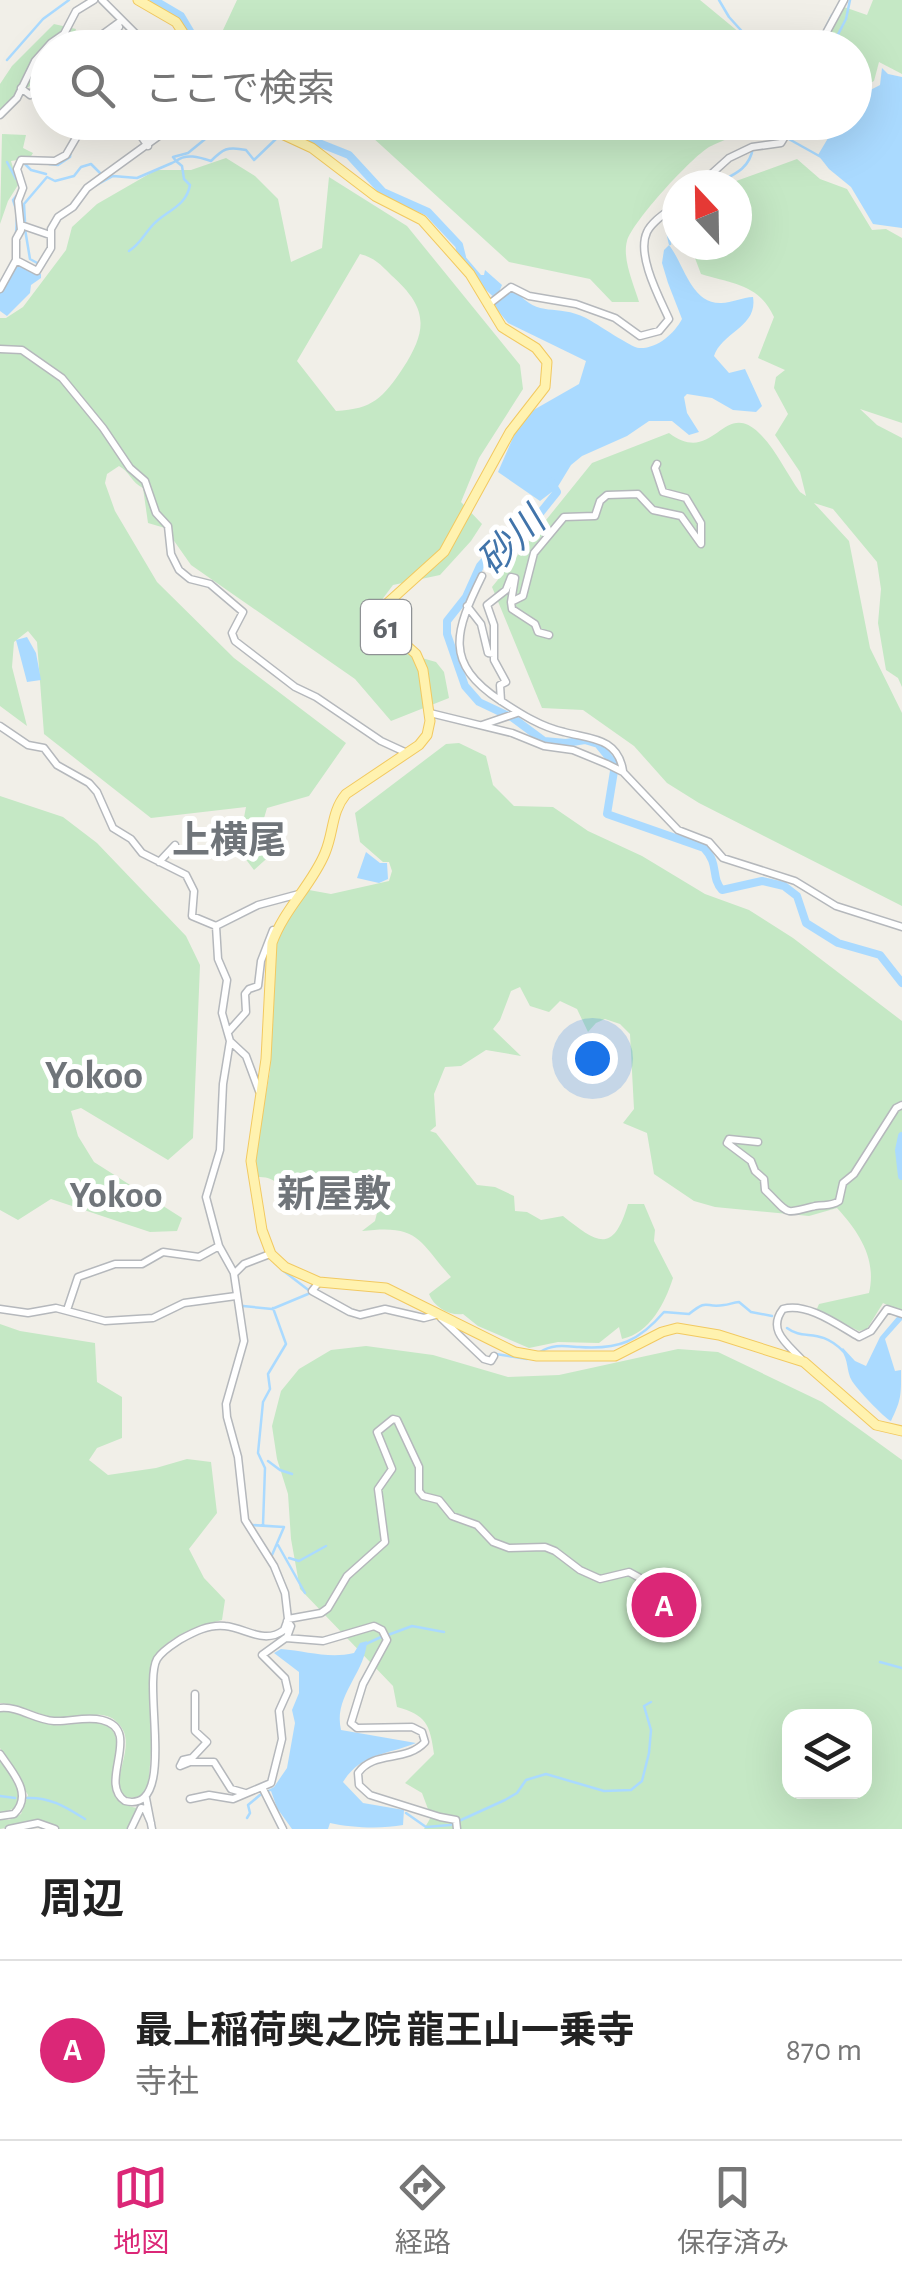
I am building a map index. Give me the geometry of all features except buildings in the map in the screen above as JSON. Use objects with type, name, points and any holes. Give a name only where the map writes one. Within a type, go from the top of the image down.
[{"type":"main road","points":[[138,0],[176,22],[181,30]]},
{"type":"main road","name":"61","points":[[295,140],[312,148],[375,196],[422,220],[492,302],[502,326],[546,362],[547,380],[540,394],[510,432],[444,552],[382,608],[385,626],[420,660],[430,713]]},
{"type":"main road","points":[[430,713],[427,735],[408,754],[339,802],[324,856],[279,925],[271,955],[268,1038],[251,1162],[262,1230],[271,1254],[292,1272],[319,1282],[386,1288],[515,1352],[537,1356],[615,1356],[662,1332],[686,1328],[778,1352],[804,1362],[868,1419],[883,1428],[902,1431]]},
{"type":"street","points":[[66,30],[76,11],[97,0],[131,30]]},
{"type":"street","points":[[828,30],[844,0]]},
{"type":"street","points":[[110,30],[122,22]]},
{"type":"street","points":[[116,30],[122,22]]},
{"type":"street","points":[[0,116],[30,72]]},
{"type":"street","points":[[22,88],[30,94]]},
{"type":"street","points":[[0,289],[16,260],[21,225],[18,201],[23,188],[17,170],[20,161],[55,161],[66,155],[75,140]]},
{"type":"street","points":[[144,140],[148,146]]},
{"type":"street","points":[[16,260],[37,271],[52,246],[50,235],[58,217],[73,207],[87,188],[156,140]]},
{"type":"street","points":[[715,170],[753,147],[783,140]]},
{"type":"street","points":[[492,302],[511,288],[614,318],[640,336],[659,331],[670,319],[650,274],[645,236],[662,217]]},
{"type":"street","points":[[21,225],[50,235]]},
{"type":"street","points":[[0,349],[30,354],[62,378],[87,408],[130,468],[145,481],[156,513],[168,526],[171,554],[179,570],[190,579],[210,584],[244,612],[232,633],[235,641],[294,688],[316,697],[381,741],[408,754]]},
{"type":"street","points":[[511,602],[526,592],[534,553],[561,520],[595,516],[600,501],[607,495],[638,494],[653,510],[681,516],[701,544],[699,519],[686,498],[664,492],[657,464]]},
{"type":"street","points":[[482,576],[458,634],[461,656],[476,684],[501,701],[513,715],[600,740],[618,754],[617,769]]},
{"type":"street","points":[[501,701],[500,684],[506,682],[494,660],[494,625],[487,605],[506,590],[513,576],[512,609],[531,621],[538,632],[550,635]]},
{"type":"street","points":[[467,606],[481,624],[488,653],[494,654]]},
{"type":"street","points":[[430,713],[544,746],[583,753],[617,769],[672,825],[709,842],[723,858],[795,880],[836,906],[902,927]]},
{"type":"street","points":[[481,725],[513,715]]},
{"type":"street","points":[[0,726],[28,745],[44,748],[58,765],[89,783],[113,828],[142,853],[186,875],[194,890],[192,916],[216,926],[258,906],[300,894]]},
{"type":"street","points":[[159,862],[175,845]]},
{"type":"street","points":[[229,1031],[246,1012],[245,994],[249,988],[258,986],[260,961],[279,925]]},
{"type":"street","points":[[190,1799],[209,1795],[226,1800],[264,1790],[271,1782],[282,1740],[279,1711],[288,1691],[285,1678],[262,1655],[286,1638],[291,1626],[280,1577],[252,1534],[241,1507],[238,1457],[226,1404],[244,1341],[234,1274],[220,1246],[206,1197],[220,1150],[223,1084],[230,1041],[222,1004],[228,980],[218,958],[216,926]]},
{"type":"street","points":[[230,1041],[246,1056],[260,1095]]},
{"type":"street","points":[[758,1142],[729,1139],[727,1143],[751,1161],[764,1178],[765,1190],[788,1212],[830,1206],[839,1201],[843,1184],[854,1174],[896,1108],[902,1105]]},
{"type":"street","points":[[67,1310],[78,1276],[115,1264],[142,1264],[163,1252],[198,1257],[220,1246]]},
{"type":"street","points":[[234,1274],[244,1264],[271,1254]]},
{"type":"street","points":[[319,1282],[312,1290],[350,1312],[390,1310],[424,1318],[439,1315],[484,1359],[492,1361],[494,1356]]},
{"type":"street","points":[[0,1309],[28,1313],[49,1308],[67,1310],[94,1321],[135,1320],[153,1318],[184,1303],[236,1296]]},
{"type":"street","points":[[804,1362],[779,1337],[776,1326],[783,1310],[796,1306],[859,1337],[871,1331],[886,1308],[901,1313]]},
{"type":"street","points":[[288,1620],[328,1608],[347,1576],[384,1542],[378,1489],[392,1469],[377,1432],[394,1419],[419,1467],[417,1483],[423,1496],[439,1500],[452,1516],[477,1525],[493,1542],[509,1548],[545,1547],[556,1550],[588,1574],[600,1578],[629,1572],[649,1583]]},
{"type":"street","points":[[574,1575],[588,1574]]},
{"type":"street","points":[[152,1826],[146,1798],[154,1762],[152,1675],[158,1658],[173,1644],[207,1627],[224,1626],[268,1638],[284,1630],[288,1620]]},
{"type":"street","points":[[286,1638],[323,1641],[374,1626],[382,1630],[386,1640],[363,1684],[352,1723],[358,1728],[412,1727],[422,1732],[426,1742],[413,1752],[366,1763],[358,1773],[358,1785],[370,1795],[456,1820],[457,1829]]},
{"type":"street","points":[[195,1694],[195,1731],[207,1742],[180,1766],[214,1762],[231,1788],[245,1793]]},
{"type":"street","points":[[0,1708],[43,1720],[106,1720],[120,1736],[114,1786],[118,1798],[134,1804],[146,1798]]},
{"type":"street","points":[[0,1754],[24,1794],[14,1814],[0,1816]]},
{"type":"street","points":[[264,1790],[283,1829]]},
{"type":"street","points":[[131,1829],[141,1808],[152,1826]]},
{"type":"street","points":[[9,1829],[38,1823],[54,1829]]},
{"type":"green space","points":[[237,0],[700,0],[736,30],[223,30]]},
{"type":"green space","points":[[873,0],[902,0],[902,74],[879,62],[872,82],[872,30],[832,30],[844,7],[867,15]]},
{"type":"green space","points":[[54,24],[76,29],[76,30],[48,30]]},
{"type":"green space","points":[[30,48],[30,86],[0,110],[0,84]]},
{"type":"green space","points":[[2,134],[26,135],[23,148],[33,153],[30,158],[11,161],[18,185],[0,224]]},
{"type":"green space","points":[[375,140],[725,140],[709,147],[683,170],[662,170],[662,193],[627,241],[629,272],[639,302],[612,302],[590,279],[509,262]]},
{"type":"green space","points":[[226,158],[255,176],[278,199],[291,262],[322,248],[329,177],[407,226],[520,365],[523,389],[479,458],[461,502],[482,524],[471,541],[440,575],[393,585],[366,621],[383,647],[436,662],[444,672],[449,698],[391,721],[355,679],[191,565],[165,528],[148,523],[143,488],[122,468],[107,474],[105,483],[115,511],[157,582],[234,658],[346,743],[309,796],[267,808],[262,825],[274,852],[254,870],[238,849],[246,807],[151,818],[44,734],[37,642],[28,631],[14,642],[12,667],[27,726],[0,706],[0,318],[23,307],[66,250],[72,227],[97,204],[156,170],[191,170]],"holes":[[[360,254],[374,260],[412,297],[420,329],[411,354],[383,394],[359,408],[336,411],[297,361]]]},
{"type":"green space","points":[[797,159],[820,179],[847,189],[872,230],[886,229],[902,238],[902,423],[860,409],[877,425],[902,438],[902,687],[898,678],[886,670],[878,623],[881,589],[877,562],[833,509],[814,503],[849,541],[870,648],[902,713],[902,906],[699,803],[667,783],[634,746],[583,710],[542,708],[492,587],[592,463],[669,433],[684,441],[697,442],[736,423],[747,424],[765,439],[806,496],[800,472],[775,435],[788,414],[774,388],[776,377],[785,370],[758,358],[774,317],[753,292],[701,274],[696,260],[752,260],[752,175]]},
{"type":"green space","points":[[459,743],[486,756],[493,785],[514,806],[553,807],[588,831],[642,856],[705,894],[749,910],[793,938],[902,1021],[902,1312],[883,1303],[867,1329],[859,1331],[816,1311],[819,1304],[869,1293],[868,1257],[837,1208],[809,1216],[715,1207],[694,1201],[654,1174],[647,1133],[623,1123],[634,1109],[630,1034],[620,1024],[605,1019],[588,1032],[577,1009],[560,1001],[549,1012],[530,1006],[520,987],[511,991],[493,1029],[521,1056],[486,1050],[461,1066],[445,1067],[434,1094],[436,1126],[430,1131],[436,1133],[477,1185],[495,1187],[514,1196],[515,1211],[541,1220],[563,1216],[585,1233],[603,1239],[616,1231],[628,1204],[644,1204],[655,1230],[654,1241],[673,1278],[661,1307],[641,1330],[622,1339],[619,1327],[599,1343],[558,1342],[529,1348],[478,1326],[463,1314],[438,1307],[429,1294],[451,1277],[423,1244],[407,1233],[362,1231],[375,1221],[377,1213],[348,1205],[296,1203],[275,1181],[258,1177],[255,1155],[270,1071],[275,947],[286,923],[309,890],[331,894],[389,881],[389,862],[383,862],[360,842],[355,813],[446,744]]},
{"type":"green space","points":[[0,796],[63,817],[97,843],[186,936],[200,965],[193,1138],[168,1160],[81,1108],[71,1111],[78,1136],[94,1162],[182,1218],[177,1231],[150,1232],[51,1199],[18,1220],[0,1210]]},
{"type":"green space","points":[[0,1324],[95,1343],[97,1382],[122,1397],[122,1438],[97,1448],[89,1460],[108,1475],[187,1459],[211,1462],[217,1513],[189,1549],[204,1578],[225,1600],[222,1620],[168,1642],[156,1657],[150,1673],[150,1765],[144,1796],[129,1798],[120,1794],[126,1740],[123,1729],[112,1718],[53,1717],[0,1703]]},
{"type":"green space","points":[[366,1346],[433,1355],[508,1377],[559,1375],[678,1349],[718,1352],[822,1402],[902,1460],[902,1829],[424,1829],[431,1817],[422,1793],[405,1783],[434,1754],[425,1722],[397,1707],[393,1686],[300,1589],[288,1494],[272,1426],[281,1391],[299,1369],[331,1350]]},
{"type":"green space","points":[[0,1710],[54,1725],[90,1722],[110,1727],[117,1750],[114,1795],[122,1803],[137,1808],[130,1829],[59,1829],[42,1820],[0,1829],[0,1819],[9,1820],[21,1814],[28,1795],[0,1748]]},
{"type":"green space","points":[[0,1758],[20,1798],[12,1810],[0,1812]]},
{"type":"water","points":[[882,68],[888,74],[902,77],[902,228],[873,224],[851,187],[818,155],[827,140],[872,140],[872,89],[880,85]]},
{"type":"water","points":[[458,248],[481,275],[485,270],[502,285],[502,295],[516,291],[532,305],[586,318],[639,348],[664,339],[682,319],[662,263],[677,260],[695,290],[711,302],[753,297],[750,316],[714,356],[729,373],[745,369],[762,406],[756,412],[733,410],[712,398],[687,394],[687,413],[699,432],[689,435],[672,421],[649,421],[627,436],[582,456],[571,465],[557,488],[540,501],[498,472],[518,426],[530,412],[579,384],[586,361],[508,323],[494,306],[498,300],[468,270]]},
{"type":"water","points":[[15,264],[41,274],[41,278],[7,316],[0,311],[0,292]]},
{"type":"water","points":[[27,637],[36,653],[41,680],[27,682],[16,640]]},
{"type":"water","points":[[366,852],[380,863],[387,863],[388,879],[379,883],[357,878]]},
{"type":"water","points":[[902,1311],[902,1320],[885,1339],[895,1371],[901,1370],[900,1396],[891,1421],[855,1385],[841,1350],[866,1366],[880,1337]]},
{"type":"water","points":[[367,1641],[341,1706],[341,1730],[416,1743],[366,1760],[343,1782],[363,1803],[404,1810],[403,1825],[330,1823],[328,1829],[292,1829],[271,1791],[258,1795],[274,1787],[287,1768],[295,1723],[292,1710],[299,1693],[299,1672],[274,1653],[281,1649],[345,1655],[354,1653],[360,1643]]},
{"type":"waterway","points":[[33,30],[69,0]]},
{"type":"waterway","name":"砂川","points":[[154,0],[181,16],[189,30]]},
{"type":"waterway","points":[[719,0],[741,30]]},
{"type":"waterway","points":[[840,30],[850,0]]},
{"type":"waterway","points":[[824,30],[832,15]]},
{"type":"waterway","points":[[7,60],[30,34]]},
{"type":"waterway","points":[[91,188],[113,176],[137,178],[176,161],[173,157],[188,153],[204,140]]},
{"type":"waterway","points":[[129,251],[188,193],[190,185],[176,161],[188,156],[211,161],[222,151],[234,148],[246,150],[254,160],[275,140]]},
{"type":"waterway","name":"砂川","points":[[311,140],[349,155],[383,192],[428,212],[459,245],[462,257]]},
{"type":"waterway","points":[[791,140],[821,157]]},
{"type":"waterway","points":[[740,170],[748,162],[753,147]]},
{"type":"waterway","points":[[49,164],[58,165],[70,157],[71,150]]},
{"type":"waterway","points":[[7,162],[16,179]]},
{"type":"waterway","points":[[24,163],[31,170],[46,174]]},
{"type":"waterway","points":[[25,222],[24,204],[47,177],[55,181],[74,176],[81,167],[91,164],[103,176]]},
{"type":"waterway","points":[[76,208],[86,194]]},
{"type":"waterway","points":[[16,209],[13,200],[17,195]]},
{"type":"waterway","points":[[16,234],[17,217]]},
{"type":"waterway","points":[[25,229],[30,259],[39,264]]},
{"type":"waterway","name":"砂川","points":[[551,482],[557,492],[533,522],[495,549],[480,566],[466,597],[447,621],[447,634],[465,686],[479,702],[513,718],[544,741],[585,740],[598,744],[615,765],[607,814],[704,848],[722,890],[762,881],[784,886],[797,896],[806,923],[838,943],[880,955],[902,983]]},
{"type":"waterway","name":"砂川","points":[[902,1136],[902,1176]]},
{"type":"waterway","points":[[281,1269],[311,1292]]},
{"type":"waterway","points":[[243,1306],[272,1309],[308,1294]]},
{"type":"waterway","points":[[540,1352],[559,1346],[617,1345],[637,1337],[664,1312],[689,1314],[704,1305],[739,1302],[751,1312],[772,1316]]},
{"type":"waterway","points":[[263,1525],[265,1468],[258,1453],[263,1402],[270,1389],[268,1374],[286,1344],[273,1308]]},
{"type":"waterway","points":[[787,1328],[827,1339],[843,1351]]},
{"type":"waterway","points":[[496,1354],[527,1359]]},
{"type":"waterway","points":[[268,1461],[292,1474]]},
{"type":"waterway","points":[[252,1525],[284,1527],[272,1555]]},
{"type":"waterway","points":[[278,1545],[305,1593]]},
{"type":"waterway","points":[[289,1558],[299,1561],[326,1546]]},
{"type":"waterway","points":[[388,1635],[412,1626],[444,1632]]},
{"type":"waterway","points":[[366,1644],[381,1637]]},
{"type":"waterway","points":[[880,1662],[902,1668]]},
{"type":"waterway","points":[[406,1813],[426,1827],[450,1825],[517,1793],[526,1780],[546,1774],[604,1791],[631,1790],[642,1781],[649,1753],[651,1730],[644,1706],[651,1702]]},
{"type":"waterway","points":[[247,1818],[248,1805],[260,1795]]},
{"type":"waterway","points":[[0,1796],[15,1798]]},
{"type":"waterway","points":[[27,1798],[51,1801],[85,1819]]},
{"type":"place","name":"最上稲荷奥之院 龍王山一乗寺","points":[[664,1605]]},
{"type":"district","name":"上横尾","points":[[229,840]]},
{"type":"district","name":"Yokoo","points":[[94,1074]]},
{"type":"district","name":"Yokoo","points":[[116,1194]]},
{"type":"district","name":"新屋敷","points":[[334,1194]]}]
